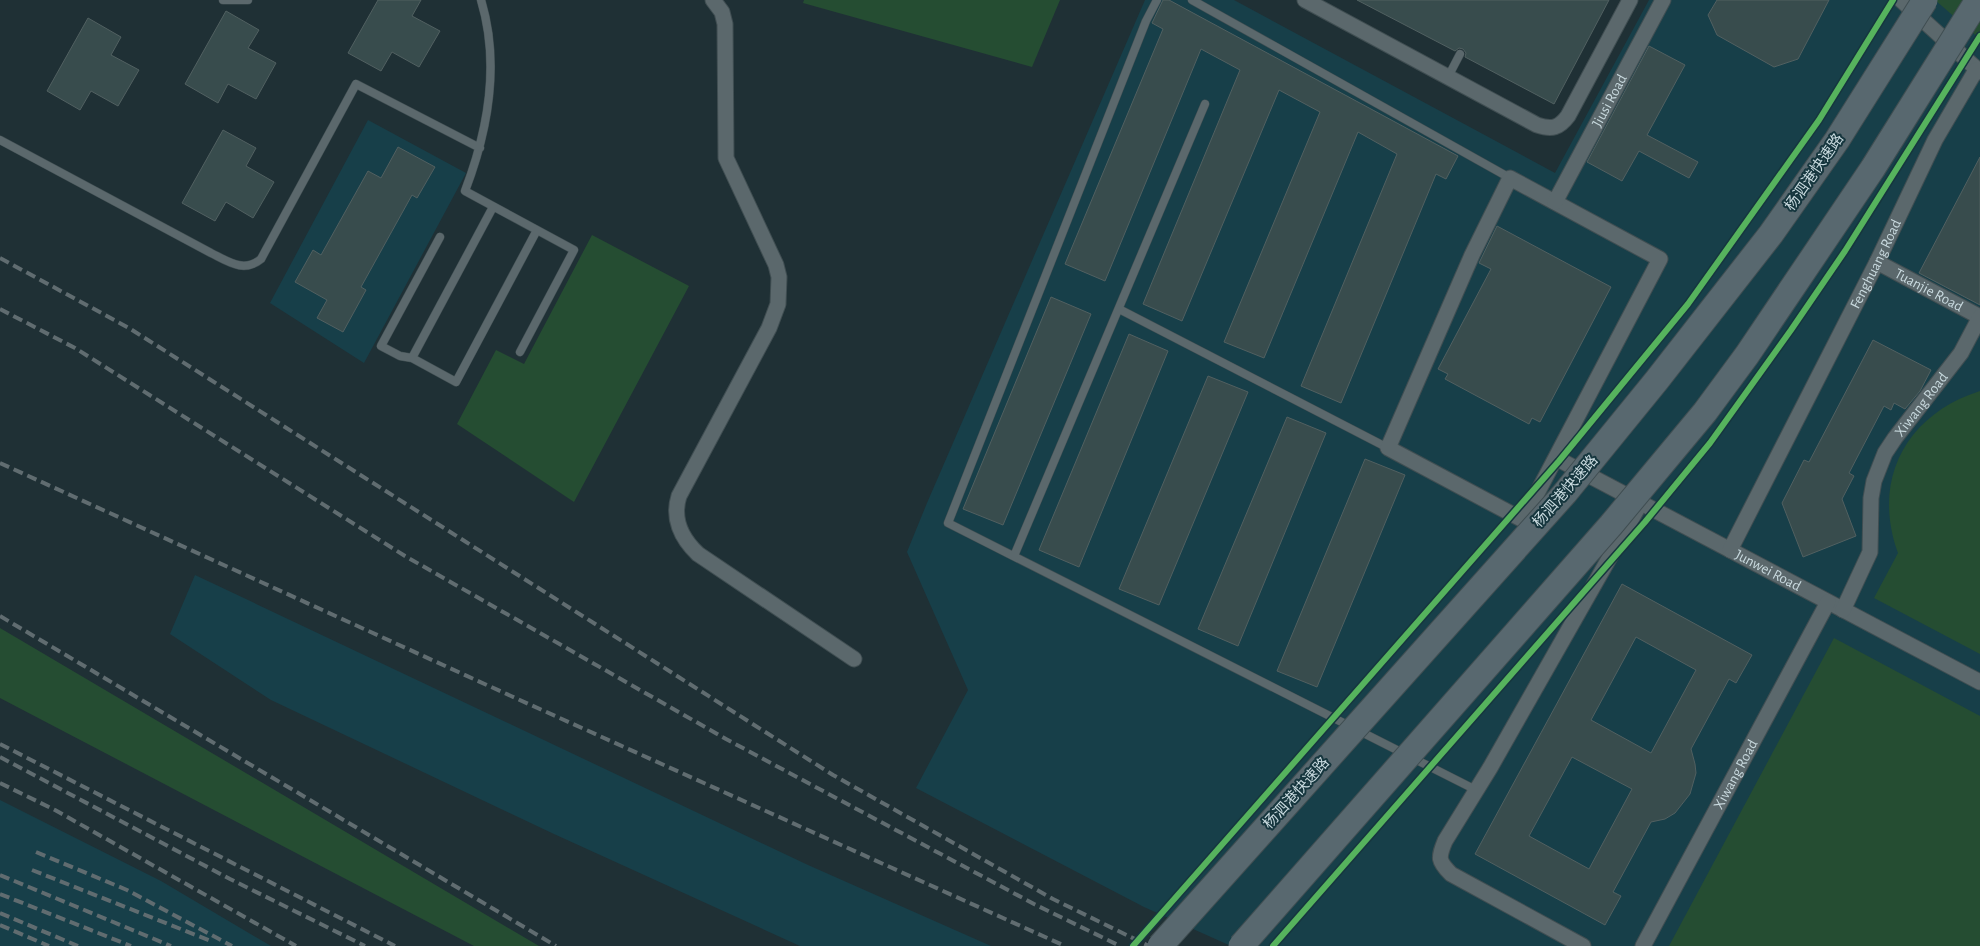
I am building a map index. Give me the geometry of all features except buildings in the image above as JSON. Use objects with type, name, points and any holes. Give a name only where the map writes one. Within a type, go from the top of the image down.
[{"type":"highway","name":"杨泗港快速路","points":[[1160,946],[1565,493],[1657,380],[1771,234],[1837,140],[1926,0]]},
{"type":"highway","points":[[1241,946],[1611,525],[1705,412],[1752,347],[1873,168],[1978,0]]},
{"type":"street","points":[[713,0],[722,12],[725,24],[726,158],[776,265],[780,288],[776,314],[679,496],[676,506],[677,524],[686,540],[698,554],[854,660]]},
{"type":"street","points":[[1305,0],[1537,124],[1548,128],[1556,128],[1568,116],[1630,0]]},
{"type":"street","name":"Jiusi Road","points":[[1555,202],[1663,0]]},
{"type":"street","name":"Fenghuang Road","points":[[1730,550],[1877,262],[1945,120],[1978,70],[1901,0]]},
{"type":"street","points":[[1510,178],[1555,202],[1660,259],[1523,520],[1388,448],[1472,255],[1510,178]]},
{"type":"street","name":"Tuanjie Road","points":[[1877,262],[1980,317]]},
{"type":"street","name":"Xiwang Road","points":[[1843,610],[1870,552],[1871,498],[1874,481],[1885,453],[1957,358],[1980,317]]},
{"type":"street","name":"Junwei Road","points":[[1556,458],[1980,682]]},
{"type":"street","points":[[1583,946],[1451,874],[1440,862],[1440,854],[1444,841],[1476,790],[1641,503]]},
{"type":"street","name":"Xiwang Road","points":[[1643,946],[1828,602]]},
{"type":"lane","points":[[223,0],[248,0]]},
{"type":"lane","points":[[1157,0],[1146,21],[948,522],[1476,790]]},
{"type":"lane","points":[[1192,0],[1510,178]]},
{"type":"lane","points":[[480,1],[490,38],[490,91],[480,148],[465,191],[574,250],[520,352]]},
{"type":"lane","points":[[1448,77],[1460,54]]},
{"type":"lane","points":[[0,140],[211,253],[243,267],[256,264],[261,259],[356,84],[480,148]]},
{"type":"lane","points":[[1014,556],[1205,104]]},
{"type":"lane","points":[[412,358],[494,207]]},
{"type":"lane","points":[[440,237],[381,346],[400,356],[412,358],[456,382],[538,230]]},
{"type":"lane","points":[[1119,309],[1388,448]]},
{"type":"shaded area","points":[[1145,0],[1234,0],[1555,173],[1649,0],[1980,0],[1980,946],[1231,946],[1144,907],[916,788],[968,690],[907,552]]},
{"type":"shaded area","points":[[368,120],[466,173],[364,363],[270,303]]},
{"type":"shaded area","points":[[195,575],[808,865],[991,946],[800,946],[554,834],[271,700],[170,634]]},
{"type":"shaded area","points":[[0,800],[161,881],[271,946],[0,946]]},
{"type":"green space","points":[[804,0],[1060,0],[1032,67],[803,3]]},
{"type":"green space","points":[[1935,0],[1980,0],[1980,39]]},
{"type":"green space","points":[[592,235],[689,286],[574,502],[457,424],[496,350],[524,364]]},
{"type":"green space","points":[[1980,391],[1980,654],[1874,598],[1898,553],[1891,526],[1889,500],[1893,475],[1901,453],[1915,433],[1933,416],[1954,402]]},
{"type":"green space","points":[[0,628],[539,946],[474,946],[0,698]]},
{"type":"green space","points":[[1834,638],[1980,716],[1980,946],[1669,946]]},
{"type":"railway","points":[[0,258],[129,328],[833,775],[1053,899],[1149,946]]},
{"type":"railway","points":[[0,309],[75,348],[405,556],[726,739],[1034,904],[1120,946]]},
{"type":"railway","points":[[0,463],[1065,946]]},
{"type":"railway","points":[[0,616],[556,946]]},
{"type":"railway","points":[[0,744],[395,946]]},
{"type":"railway","points":[[0,757],[230,879],[365,946]]},
{"type":"railway","points":[[0,783],[55,810],[296,946]]},
{"type":"railway","points":[[36,852],[127,890],[232,946]]},
{"type":"railway","points":[[32,870],[211,941]]},
{"type":"railway","points":[[0,875],[171,946]]},
{"type":"railway","points":[[0,894],[131,946]]},
{"type":"railway","points":[[0,913],[78,946]]},
{"type":"railway","points":[[0,925],[49,946]]},
{"type":"cycle path","points":[[1133,946],[1559,461],[1688,304],[1819,120],[1893,0]]},
{"type":"cycle path","points":[[1273,946],[1645,522],[1710,443],[1845,251],[1980,36]]}]
